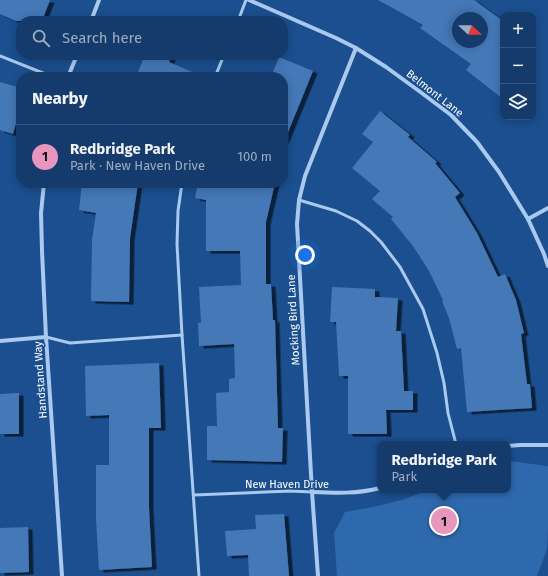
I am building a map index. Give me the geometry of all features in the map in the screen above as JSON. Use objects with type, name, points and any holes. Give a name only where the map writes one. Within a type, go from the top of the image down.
[{"type":"street","points":[[93,16],[99,0]]},
{"type":"street","name":"Belmont Lane","points":[[249,0],[286,16]]},
{"type":"street","name":"Belmont Lane","points":[[288,17],[356,48],[386,67],[451,115],[476,142],[499,172],[528,219],[548,266]]},
{"type":"street","name":"Mocking Bird Lane","points":[[318,576],[297,224],[299,200],[305,176],[356,48]]},
{"type":"street","points":[[70,72],[75,60]]},
{"type":"street","name":"Handstand Way","points":[[44,188],[41,213],[46,337],[62,576]]},
{"type":"street","points":[[528,219],[548,208]]},
{"type":"street","points":[[0,341],[46,337]]},
{"type":"street","points":[[511,446],[548,445]]},
{"type":"street","name":"New Haven Drive","points":[[312,492],[338,494],[377,488]]},
{"type":"lane","points":[[240,16],[246,0]]},
{"type":"lane","points":[[0,56],[40,72]]},
{"type":"lane","points":[[217,72],[222,60]]},
{"type":"lane","points":[[181,188],[178,211],[177,244],[199,576]]},
{"type":"lane","points":[[299,200],[336,210],[357,221],[370,230],[400,267],[423,309],[437,353],[444,382],[448,413],[455,441]]},
{"type":"lane","points":[[46,337],[70,343],[182,335]]},
{"type":"lane","name":"New Haven Drive","points":[[194,495],[290,491],[312,492]]},
{"type":"shaded area","points":[[511,461],[548,466],[547,549],[537,576],[337,576],[334,533],[345,512],[397,501],[416,494],[511,493]]},
{"type":"building","points":[[0,0],[50,0],[44,16],[16,16],[16,21],[0,14]]},
{"type":"building","points":[[378,0],[474,0],[500,19],[500,97],[466,70],[471,64],[420,28],[423,25]]},
{"type":"building","points":[[143,60],[170,60],[169,62],[192,72],[138,72]]},
{"type":"building","points":[[278,60],[286,60],[313,71],[288,132],[288,72],[273,72]]},
{"type":"building","points":[[0,82],[16,87],[16,123],[13,134],[0,130]]},
{"type":"building","points":[[380,111],[410,135],[408,137],[437,162],[435,163],[460,193],[455,197],[477,233],[498,277],[505,274],[516,300],[524,333],[521,334],[527,384],[530,384],[532,408],[467,412],[461,348],[457,349],[449,318],[442,301],[443,300],[429,271],[413,246],[391,219],[393,217],[372,199],[380,191],[352,168],[373,142],[362,134]]},
{"type":"building","points":[[81,188],[137,188],[130,238],[129,302],[91,301],[92,240],[96,213],[79,210]]},
{"type":"building","points":[[197,188],[274,188],[266,222],[266,284],[271,284],[273,320],[275,320],[278,428],[283,428],[282,462],[207,460],[207,426],[217,426],[216,393],[229,392],[229,379],[235,378],[234,344],[199,346],[198,323],[201,323],[199,287],[241,285],[240,251],[206,251],[206,200],[195,198]]},
{"type":"building","points":[[332,287],[375,289],[375,297],[398,298],[396,331],[401,331],[404,391],[413,391],[413,410],[386,410],[387,434],[348,434],[348,376],[339,376],[336,322],[330,322]]},
{"type":"building","points":[[159,363],[161,428],[149,428],[149,508],[152,567],[99,570],[96,518],[96,465],[109,465],[109,415],[86,416],[85,366]]},
{"type":"building","points":[[19,393],[19,434],[0,434],[0,394]]},
{"type":"building","points":[[284,514],[289,576],[249,576],[248,555],[227,556],[225,531],[256,529],[255,515]]},
{"type":"building","points":[[28,527],[29,572],[0,573],[0,528]]},
{"type":"place","name":"Redbridge Park","points":[[444,521]]}]
